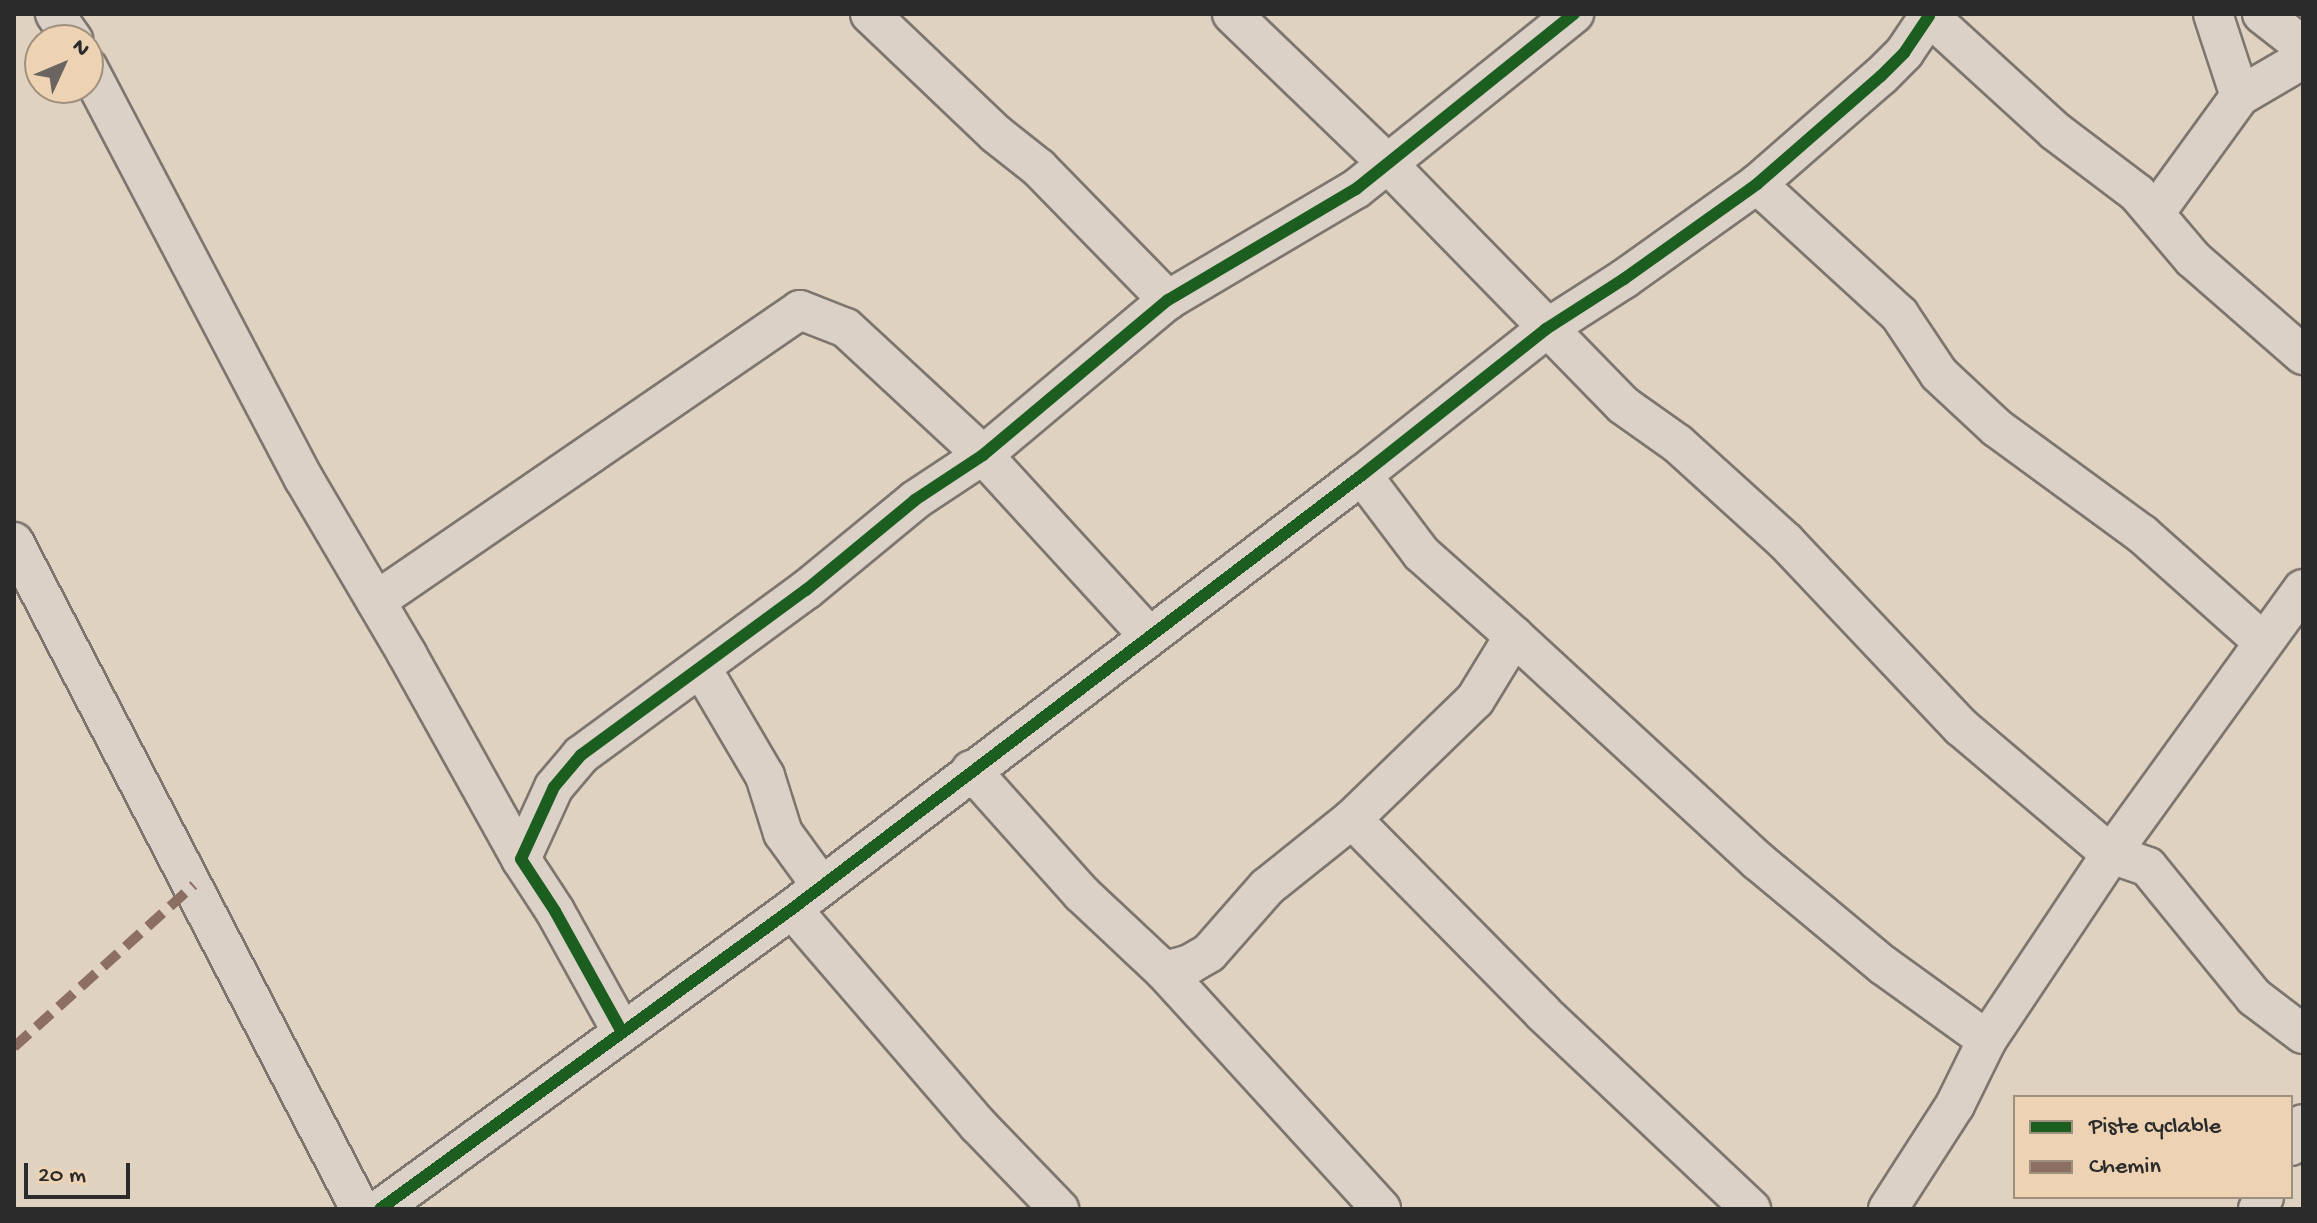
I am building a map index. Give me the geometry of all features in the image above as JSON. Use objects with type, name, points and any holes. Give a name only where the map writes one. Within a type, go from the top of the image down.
[{"type":"street","points":[[870,14],[996,134],[1039,168],[1168,300]]},
{"type":"street","points":[[1232,14],[1386,162],[1623,405],[1678,444],[1786,542],[1961,727],[2111,854],[2148,867],[2254,997],[2303,1034]]},
{"type":"street","points":[[521,859],[554,787],[581,755],[806,590],[915,500],[983,455],[1168,300],[1356,189],[1574,14]]},
{"type":"street","points":[[2213,14],[2240,96]]},
{"type":"street","points":[[2262,14],[2303,46]]},
{"type":"street","points":[[380,1209],[792,909],[820,884],[1362,475],[1546,329],[1624,279],[1757,184],[1881,76],[1904,53],[1928,15],[2055,131],[2118,176],[2155,213],[2193,259],[2303,355]]},
{"type":"street","points":[[2155,213],[2240,96],[2303,59]]},
{"type":"street","points":[[104,98],[304,479],[622,1032]]},
{"type":"street","points":[[1757,184],[1899,314],[1939,374],[1997,428],[2142,534],[2262,641]]},
{"type":"street","points":[[376,601],[800,310],[846,328],[983,455],[1149,636]]},
{"type":"street","points":[[1362,475],[1421,553],[1758,861],[1883,965],[1987,1040]]},
{"type":"street","points":[[14,542],[360,1209]]},
{"type":"street","points":[[1888,1209],[1955,1105],[1987,1040],[2111,854],[2262,641],[2303,589]]},
{"type":"street","points":[[1164,971],[1190,964],[1209,953],[1267,887],[1352,819],[1475,700],[1514,636]]},
{"type":"street","points":[[702,669],[765,776],[783,833],[820,884]]},
{"type":"street","points":[[971,770],[1082,894],[1164,971],[1381,1209]]},
{"type":"street","points":[[1352,819],[1543,1013],[1751,1209]]},
{"type":"street","points":[[792,909],[978,1125],[1059,1209]]},
{"type":"street","points":[[2293,1142],[2303,1124]]},
{"type":"marked path","points":[[14,1047],[194,885]]},
{"type":"cycle path","points":[[622,1032],[555,911],[521,859],[554,787],[581,755],[806,590],[915,500],[983,455],[1168,300],[1356,189],[1574,14]]},
{"type":"cycle path","points":[[380,1209],[792,909],[1362,475],[1546,329],[1624,279],[1757,184],[1881,76],[1904,53],[1929,16]]}]
